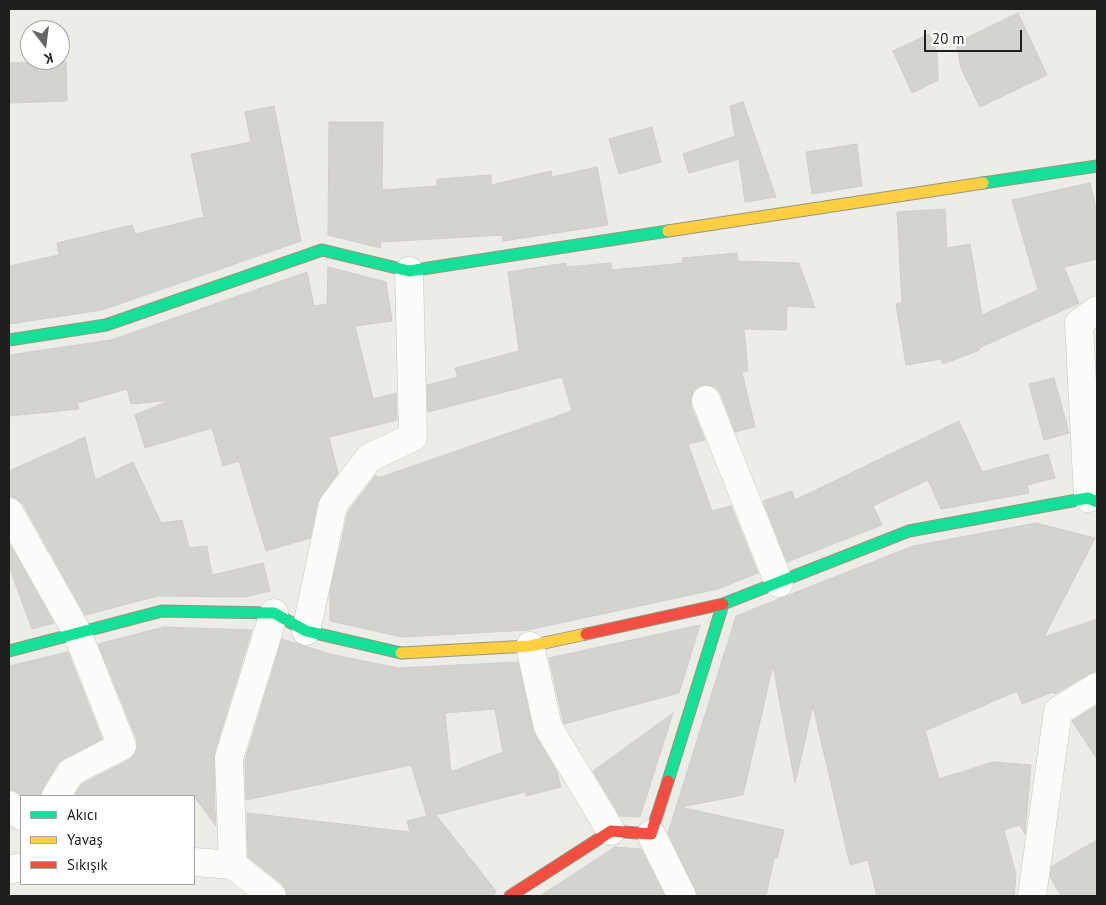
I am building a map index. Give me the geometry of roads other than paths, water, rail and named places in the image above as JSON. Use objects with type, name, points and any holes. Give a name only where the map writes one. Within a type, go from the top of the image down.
[{"type":"street","points":[[9,340],[106,325],[322,250],[409,271],[1097,166]]},
{"type":"street","points":[[306,631],[333,505],[369,458],[413,437],[409,271]]},
{"type":"street","points":[[9,651],[77,632],[162,612],[274,613],[306,631],[401,652],[530,646],[723,604],[909,531],[1093,500],[1079,324],[1097,310]]},
{"type":"street","points":[[706,400],[779,583]]},
{"type":"street","points":[[9,512],[77,632],[122,746],[72,772],[57,795]]},
{"type":"street","points":[[682,896],[652,834],[723,604]]},
{"type":"street","points":[[232,865],[229,758],[274,613]]},
{"type":"street","points":[[530,646],[548,727],[612,831]]},
{"type":"street","points":[[1032,896],[1058,711],[1097,687]]},
{"type":"street","points":[[9,805],[20,815]]},
{"type":"street","points":[[510,896],[612,831],[652,834]]},
{"type":"street","points":[[195,862],[232,865],[272,896]]}]
